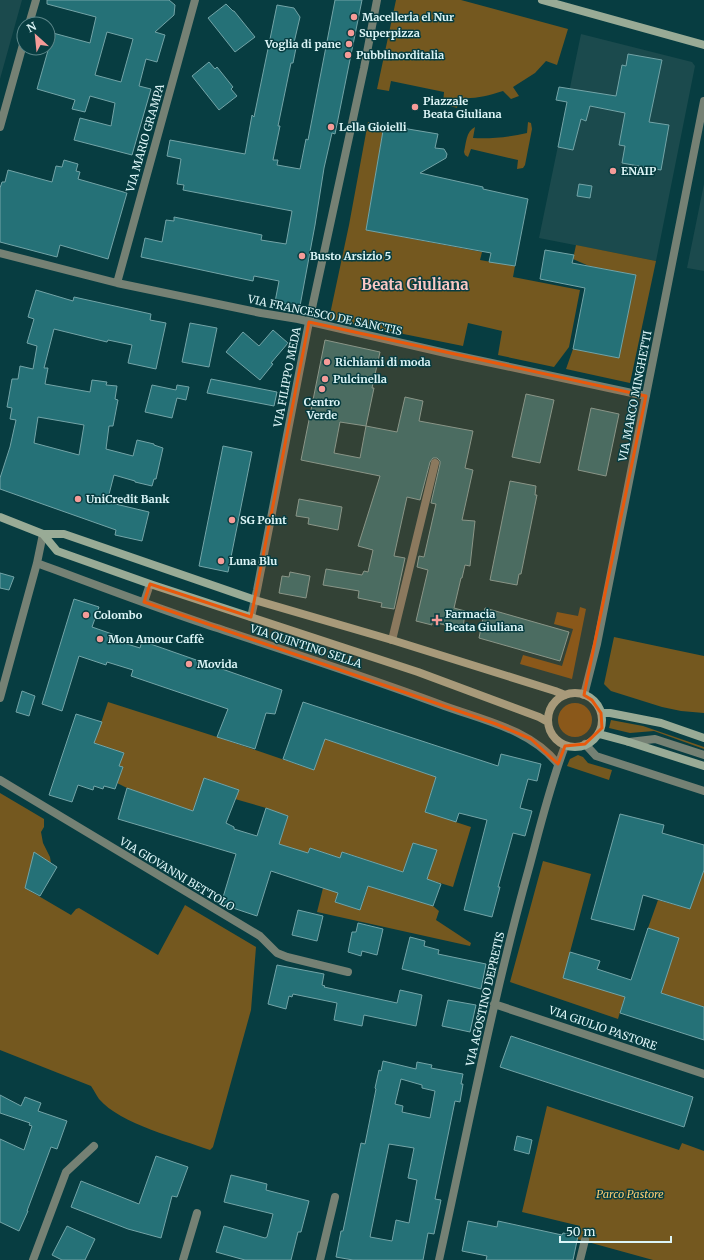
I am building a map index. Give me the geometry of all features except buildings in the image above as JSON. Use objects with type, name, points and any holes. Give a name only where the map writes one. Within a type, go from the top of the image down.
[{"type":"street","points":[[31,16],[36,0]]},
{"type":"street","name":"VIA MARIO GRAMPA","points":[[117,283],[195,0]]},
{"type":"street","name":"VIA FILIPPO MEDA","points":[[251,617],[309,322],[364,68],[377,0]]},
{"type":"street","points":[[542,0],[560,2],[704,45]]},
{"type":"street","points":[[0,127],[20,56]]},
{"type":"street","name":"VIA MARCO MINGHETTI","points":[[584,695],[597,644],[704,101]]},
{"type":"street","name":"VIA FRANCESCO DE SANCTIS","points":[[0,252],[117,283],[309,322],[646,396]]},
{"type":"street","points":[[392,640],[435,463]]},
{"type":"street","points":[[0,518],[43,534],[64,534],[255,600],[392,640],[565,695]]},
{"type":"street","points":[[0,698],[37,563],[43,534]]},
{"type":"street","name":"VIA QUINTINO SELLA","points":[[43,534],[57,551],[150,584],[418,672],[548,722]]},
{"type":"street","name":"VIA QUINTINO SELLA","points":[[37,563],[203,624],[352,673],[496,724],[531,739],[551,754],[558,764]]},
{"type":"street","points":[[144,602],[150,584]]},
{"type":"street","points":[[573,693],[584,695],[592,700],[601,713],[603,720],[602,728],[599,734],[592,741],[578,746],[565,746],[553,735],[548,722],[549,714],[552,706],[565,695],[573,693]]},
{"type":"street","points":[[601,713],[610,713],[661,723],[704,738]]},
{"type":"street","points":[[599,734],[704,766]]},
{"type":"street","points":[[629,742],[655,739],[704,755]]},
{"type":"street","points":[[585,744],[596,756],[704,791]]},
{"type":"street","name":"VIA AGOSTINO DEPRETIS","points":[[439,1260],[494,1004],[513,926],[558,764],[565,746]]},
{"type":"street","name":"VIA GIOVANNI BETTOLO","points":[[0,780],[260,936],[277,953],[287,957],[348,972]]},
{"type":"street","name":"VIA GIULIO PASTORE","points":[[494,1004],[704,1074]]},
{"type":"street","points":[[33,1260],[66,1172],[94,1146]]},
{"type":"street","points":[[320,1260],[335,1197]]},
{"type":"street","points":[[183,1260],[197,1213]]},
{"type":"street","points":[[580,1260],[585,1240]]},
{"type":"highlighted area","points":[[309,322],[646,396],[584,695],[592,700],[601,713],[602,728],[585,744],[565,746],[558,764],[531,739],[496,724],[144,602],[150,584],[251,617]]},
{"type":"shaded area","points":[[0,0],[22,0],[18,16],[16,16],[16,22],[0,79]]},
{"type":"shaded area","name":"ENAIP","points":[[581,34],[692,62],[695,66],[656,261],[539,238]]},
{"type":"shaded area","points":[[704,184],[704,271],[687,268]]},
{"type":"green space","points":[[396,0],[461,0],[568,29],[557,65],[546,61],[535,73],[513,87],[519,96],[511,99],[503,91],[481,97],[459,98],[457,108],[443,104],[444,92],[391,81],[389,91],[377,89]]},
{"type":"green space","points":[[368,122],[384,125],[366,230],[482,252],[480,260],[515,266],[513,277],[580,290],[569,347],[554,367],[498,355],[502,331],[468,323],[463,346],[329,319],[349,225]]},
{"type":"green space","points":[[528,122],[531,123],[532,129],[525,165],[523,168],[517,169],[518,160],[471,149],[468,157],[465,155],[464,152],[468,135],[475,127],[473,138],[514,136],[527,133]]},
{"type":"green space","points":[[576,245],[656,261],[630,383],[566,369],[573,349],[619,358],[636,275],[589,266],[573,259]]},
{"type":"green space","points":[[580,607],[586,609],[572,679],[520,664],[523,655],[562,666],[573,629],[554,624],[557,612],[578,616]]},
{"type":"green space","points":[[614,637],[704,656],[704,713],[681,711],[662,707],[611,691],[604,684]]},
{"type":"green space","points":[[108,702],[314,770],[325,739],[436,777],[425,812],[471,827],[453,887],[427,879],[436,850],[413,843],[403,872],[343,852],[340,858],[310,848],[308,853],[271,842],[281,838],[288,816],[235,799],[239,790],[205,778],[193,811],[127,788],[117,783],[123,767],[119,766],[123,753],[94,743]]},
{"type":"green space","points":[[572,703],[578,703],[582,704],[589,710],[592,720],[591,727],[585,734],[578,737],[572,737],[568,736],[561,730],[558,723],[558,717],[559,713],[565,706]]},
{"type":"green space","points":[[611,720],[643,726],[704,747],[704,749],[654,731],[630,733],[609,728]]},
{"type":"green space","points":[[578,755],[583,757],[588,763],[612,770],[609,780],[567,766],[570,759]]},
{"type":"green space","points":[[0,793],[44,819],[44,827],[41,832],[43,843],[50,857],[51,863],[34,853],[25,888],[71,915],[76,909],[79,908],[158,955],[185,905],[256,947],[251,1010],[213,1147],[210,1150],[167,1136],[135,1123],[109,1108],[99,1099],[91,1086],[0,1050]]},
{"type":"green space","points":[[543,861],[591,874],[563,978],[625,996],[618,1019],[510,982]]},
{"type":"green space","points":[[704,870],[704,1007],[661,993],[679,938],[648,928],[658,900],[690,909]]},
{"type":"green space","points":[[344,875],[335,902],[360,910],[368,886],[433,906],[439,911],[436,920],[471,943],[470,946],[317,912],[323,888]]},
{"type":"green space","name":"Parco Pastore","points":[[547,1106],[679,1150],[682,1143],[704,1151],[704,1260],[653,1260],[577,1239],[580,1226],[522,1212]]},
{"type":"place","name":"Macelleria el Nur","points":[[354,17]]},
{"type":"place","name":"Superpizza","points":[[351,33]]},
{"type":"place","name":"Voglia di pane","points":[[349,44]]},
{"type":"place","name":"Pubblinorditalia","points":[[348,55]]},
{"type":"place","name":"Piazzale Beata Giuliana","points":[[415,107]]},
{"type":"place","name":"Lella Gioielli","points":[[331,127]]},
{"type":"place","name":"ENAIP","points":[[613,171]]},
{"type":"place","name":"Busto Arsizio 5","points":[[302,256]]},
{"type":"place","name":"Richiami di moda","points":[[327,362]]},
{"type":"place","name":"Pulcinella","points":[[325,379]]},
{"type":"place","name":"Centro Verde","points":[[322,389]]},
{"type":"place","name":"UniCredit Bank","points":[[78,499]]},
{"type":"place","name":"SG Point","points":[[232,520]]},
{"type":"place","name":"Luna Blu","points":[[221,561]]},
{"type":"place","name":"Colombo","points":[[86,615]]},
{"type":"place","name":"Farmacia Beata Giuliana","points":[[437,620]]},
{"type":"place","name":"Mon Amour Caffè","points":[[100,639]]},
{"type":"place","name":"Movida","points":[[189,664]]},
{"type":"district","name":"Beata Giuliana","points":[[415,285]]}]
